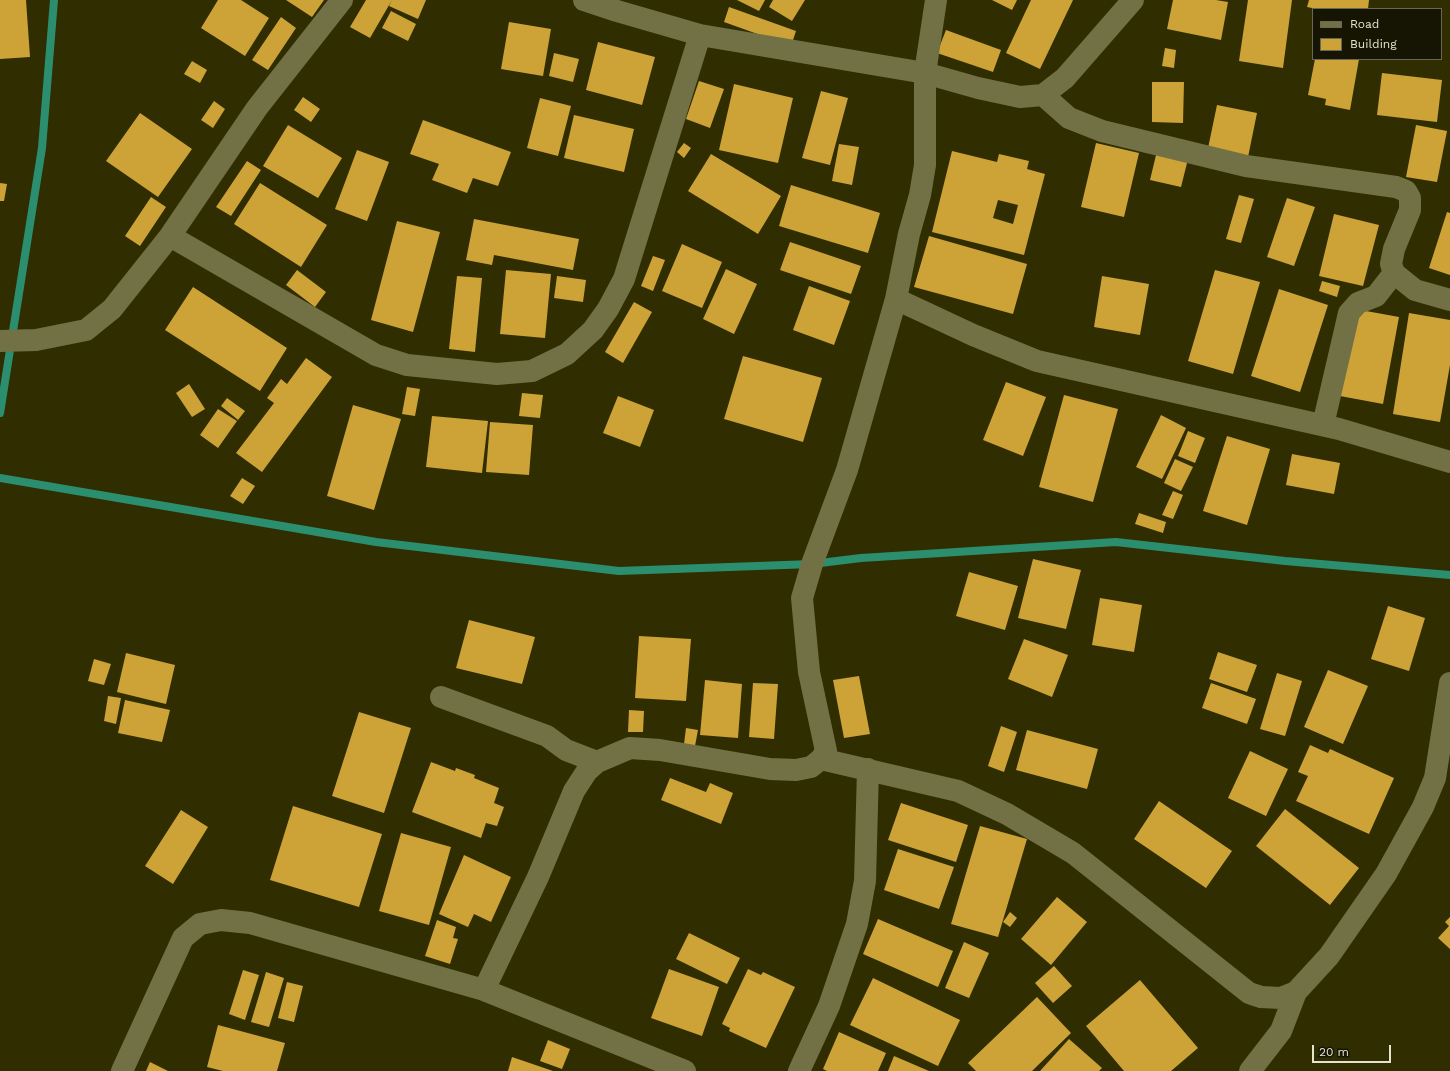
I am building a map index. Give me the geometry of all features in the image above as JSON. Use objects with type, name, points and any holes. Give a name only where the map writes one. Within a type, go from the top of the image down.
[{"type":"street","points":[[1,341],[36,340],[86,330],[112,308],[170,236],[257,108],[342,0]]},
{"type":"street","points":[[584,0],[616,11],[700,35],[925,72],[978,88],[1020,97],[1043,95],[1065,78],[1133,0]]},
{"type":"street","points":[[484,990],[538,877],[574,791],[587,771],[597,762],[630,748],[660,750],[796,770],[811,767],[822,759],[826,750],[809,672],[802,598],[812,564],[847,470],[896,299],[909,234],[920,195],[925,165],[925,72],[936,0]]},
{"type":"street","points":[[170,236],[376,355],[407,365],[497,374],[532,371],[567,354],[593,330],[608,309],[624,280],[700,35]]},
{"type":"street","points":[[1043,95],[1069,118],[1102,131],[1246,166],[1396,187],[1406,191],[1410,198],[1410,210],[1394,249],[1391,264],[1394,273],[1415,290],[1450,300]]},
{"type":"street","points":[[1323,425],[1349,313],[1358,303],[1376,296],[1394,273]]},
{"type":"street","points":[[896,299],[973,335],[1037,361],[1323,425],[1450,462]]},
{"type":"street","points":[[1250,1071],[1281,1031],[1296,992],[1328,956],[1386,874],[1423,807],[1435,778],[1450,683]]},
{"type":"street","points":[[441,697],[547,736],[566,750],[597,762]]},
{"type":"street","points":[[822,759],[958,791],[1007,814],[1073,853],[1249,993],[1261,997],[1282,998],[1296,992]]},
{"type":"street","points":[[799,1071],[829,1006],[857,924],[865,881],[868,769]]},
{"type":"street","points":[[122,1071],[183,938],[200,924],[221,920],[250,923],[484,990],[685,1071]]},
{"type":"building","points":[[0,0],[26,0],[30,57],[0,59]]},
{"type":"building","points":[[218,0],[241,0],[269,18],[245,56],[201,28]]},
{"type":"building","points":[[286,0],[324,0],[312,17]]},
{"type":"building","points":[[366,0],[392,0],[370,38],[350,27]]},
{"type":"building","points":[[392,0],[426,0],[418,19],[389,6]]},
{"type":"building","points":[[737,0],[765,0],[759,11]]},
{"type":"building","points":[[773,0],[805,0],[792,21],[769,7]]},
{"type":"building","points":[[992,0],[1017,0],[1012,10]]},
{"type":"building","points":[[1031,0],[1073,0],[1040,69],[1006,53]]},
{"type":"building","points":[[1173,0],[1216,0],[1228,2],[1221,40],[1167,29]]},
{"type":"building","points":[[1248,0],[1292,0],[1283,68],[1239,61]]},
{"type":"building","points":[[1309,0],[1369,0],[1368,8],[1307,7]]},
{"type":"building","points":[[729,7],[796,31],[791,46],[724,22]]},
{"type":"building","points":[[391,11],[416,24],[408,41],[382,28]]},
{"type":"building","points":[[281,17],[296,28],[268,70],[252,60]]},
{"type":"building","points":[[509,22],[551,29],[543,76],[501,69]]},
{"type":"building","points":[[946,30],[1001,50],[993,72],[937,53]]},
{"type":"building","points":[[598,42],[655,57],[642,105],[586,90]]},
{"type":"building","points":[[1165,48],[1176,50],[1174,68],[1162,66]]},
{"type":"building","points":[[554,53],[579,59],[573,82],[549,76]]},
{"type":"building","points":[[1315,60],[1359,60],[1350,110],[1325,105],[1326,99],[1308,95]]},
{"type":"building","points":[[192,61],[207,70],[200,83],[184,74]]},
{"type":"building","points":[[1382,73],[1442,80],[1437,122],[1377,115]]},
{"type":"building","points":[[699,81],[724,89],[710,128],[686,119]]},
{"type":"building","points":[[1152,82],[1184,82],[1183,123],[1152,122]]},
{"type":"building","points":[[734,84],[793,98],[778,163],[719,150]]},
{"type":"building","points":[[821,91],[848,98],[830,165],[802,158]]},
{"type":"building","points":[[303,97],[320,109],[311,122],[294,110]]},
{"type":"building","points":[[540,98],[571,106],[558,156],[527,148]]},
{"type":"building","points":[[214,101],[225,109],[213,128],[201,120]]},
{"type":"building","points":[[1217,105],[1257,113],[1247,162],[1207,153]]},
{"type":"building","points":[[140,113],[192,149],[158,197],[106,161]]},
{"type":"building","points":[[574,115],[634,129],[624,172],[564,158]]},
{"type":"building","points":[[423,120],[511,152],[498,186],[473,178],[467,193],[432,180],[439,164],[410,154]]},
{"type":"building","points":[[288,125],[342,158],[318,198],[263,166]]},
{"type":"building","points":[[1416,125],[1447,131],[1437,182],[1406,177]]},
{"type":"building","points":[[684,143],[691,148],[684,158],[677,152]]},
{"type":"building","points":[[1096,143],[1139,153],[1124,217],[1081,207]]},
{"type":"building","points":[[839,144],[859,147],[852,185],[832,181]]},
{"type":"building","points":[[357,150],[389,162],[367,221],[335,209]]},
{"type":"building","points":[[952,151],[997,162],[999,154],[1029,161],[1027,169],[1045,174],[1024,255],[932,232]],"holes":[[[998,200],[1018,205],[1013,224],[993,218]]]},
{"type":"building","points":[[1157,151],[1188,159],[1181,187],[1150,180]]},
{"type":"building","points":[[711,154],[781,196],[758,234],[688,191]]},
{"type":"building","points":[[247,161],[261,170],[231,216],[216,207]]},
{"type":"building","points":[[0,183],[7,184],[4,201],[0,201]]},
{"type":"building","points":[[260,183],[327,225],[301,267],[234,224]]},
{"type":"building","points":[[791,185],[880,213],[868,253],[779,226]]},
{"type":"building","points":[[1239,195],[1254,199],[1241,243],[1226,239]]},
{"type":"building","points":[[151,197],[166,207],[140,246],[125,236]]},
{"type":"building","points":[[1287,198],[1315,207],[1294,266],[1267,257]]},
{"type":"building","points":[[1447,212],[1450,213],[1450,275],[1429,268]]},
{"type":"building","points":[[1334,214],[1379,225],[1363,286],[1319,276]]},
{"type":"building","points":[[474,219],[579,239],[573,270],[494,255],[492,265],[466,260]]},
{"type":"building","points":[[397,221],[440,232],[413,332],[371,320]]},
{"type":"building","points":[[929,236],[1027,264],[1013,314],[914,287]]},
{"type":"building","points":[[790,242],[861,266],[851,294],[780,270]]},
{"type":"building","points":[[682,244],[722,262],[702,308],[662,291]]},
{"type":"building","points":[[653,256],[665,260],[653,291],[641,286]]},
{"type":"building","points":[[726,269],[757,284],[734,334],[703,319]]},
{"type":"building","points":[[297,270],[326,292],[315,307],[286,285]]},
{"type":"building","points":[[506,270],[551,274],[545,338],[500,334]]},
{"type":"building","points":[[1215,270],[1260,282],[1233,374],[1188,361]]},
{"type":"building","points":[[457,276],[482,278],[475,352],[449,349]]},
{"type":"building","points":[[557,276],[586,280],[583,302],[554,298]]},
{"type":"building","points":[[1102,276],[1149,284],[1140,335],[1094,327]]},
{"type":"building","points":[[1322,281],[1340,286],[1337,297],[1319,291]]},
{"type":"building","points":[[809,286],[850,301],[834,345],[793,330]]},
{"type":"building","points":[[193,287],[287,348],[260,391],[165,330]]},
{"type":"building","points":[[1279,289],[1328,305],[1300,392],[1251,376]]},
{"type":"building","points":[[634,302],[652,312],[623,363],[605,352]]},
{"type":"building","points":[[1355,309],[1399,317],[1383,404],[1340,396]]},
{"type":"building","points":[[1409,313],[1450,320],[1450,365],[1440,422],[1393,414]]},
{"type":"building","points":[[743,356],[822,378],[803,442],[724,419]]},
{"type":"building","points":[[306,358],[332,377],[262,472],[236,453],[274,403],[267,398],[281,379],[287,384]]},
{"type":"building","points":[[1006,382],[1046,397],[1023,456],[983,440]]},
{"type":"building","points":[[189,384],[205,409],[192,417],[176,393]]},
{"type":"building","points":[[407,387],[420,389],[415,416],[402,414]]},
{"type":"building","points":[[522,393],[543,395],[540,418],[519,416]]},
{"type":"building","points":[[1064,395],[1118,409],[1093,502],[1039,487]]},
{"type":"building","points":[[618,396],[654,410],[640,447],[603,433]]},
{"type":"building","points":[[227,398],[245,411],[238,420],[221,406]]},
{"type":"building","points":[[353,405],[401,419],[374,510],[327,496]]},
{"type":"building","points":[[218,409],[237,421],[218,448],[200,435]]},
{"type":"building","points":[[1161,415],[1186,428],[1162,479],[1136,467]]},
{"type":"building","points":[[432,416],[488,421],[482,473],[426,467]]},
{"type":"building","points":[[490,422],[533,425],[529,475],[486,472]]},
{"type":"building","points":[[1188,431],[1205,438],[1195,463],[1178,456]]},
{"type":"building","points":[[1227,436],[1270,449],[1247,525],[1203,511]]},
{"type":"building","points":[[1292,454],[1340,463],[1334,494],[1286,485]]},
{"type":"building","points":[[1175,459],[1193,467],[1181,491],[1164,483]]},
{"type":"building","points":[[242,478],[255,486],[243,504],[230,496]]},
{"type":"building","points":[[1173,491],[1183,495],[1173,519],[1162,515]]},
{"type":"building","points":[[1139,513],[1166,522],[1163,533],[1135,524]]},
{"type":"building","points":[[1033,559],[1081,570],[1066,629],[1018,618]]},
{"type":"building","points":[[969,572],[1018,586],[1005,630],[956,616]]},
{"type":"building","points":[[1100,598],[1142,605],[1134,652],[1092,645]]},
{"type":"building","points":[[1388,606],[1425,618],[1409,671],[1371,659]]},
{"type":"building","points":[[469,620],[535,637],[522,684],[456,668]]},
{"type":"building","points":[[639,636],[691,639],[686,701],[635,698]]},
{"type":"building","points":[[1024,639],[1068,655],[1052,697],[1008,679]]},
{"type":"building","points":[[1218,652],[1257,665],[1247,692],[1209,679]]},
{"type":"building","points":[[126,653],[175,665],[166,704],[117,692]]},
{"type":"building","points":[[94,659],[111,664],[104,685],[88,681]]},
{"type":"building","points":[[1328,670],[1368,686],[1343,744],[1304,727]]},
{"type":"building","points":[[1277,673],[1302,681],[1285,736],[1260,729]]},
{"type":"building","points":[[859,676],[870,734],[844,738],[833,680]]},
{"type":"building","points":[[705,680],[742,684],[738,738],[700,735]]},
{"type":"building","points":[[753,683],[778,684],[774,739],[749,737]]},
{"type":"building","points":[[1211,683],[1256,699],[1247,724],[1202,708]]},
{"type":"building","points":[[108,696],[121,698],[116,724],[104,721]]},
{"type":"building","points":[[125,700],[170,710],[162,742],[118,733]]},
{"type":"building","points":[[629,710],[644,711],[643,732],[628,732]]},
{"type":"building","points":[[359,712],[411,728],[384,813],[332,796]]},
{"type":"building","points":[[1001,726],[1017,732],[1004,772],[988,766]]},
{"type":"building","points":[[686,728],[698,730],[695,746],[684,744]]},
{"type":"building","points":[[1027,730],[1098,749],[1087,789],[1016,770]]},
{"type":"building","points":[[1310,745],[1328,753],[1330,749],[1394,778],[1369,834],[1296,801],[1308,776],[1298,772]]},
{"type":"building","points":[[1250,751],[1288,769],[1266,816],[1228,798]]},
{"type":"building","points":[[431,762],[455,771],[456,768],[475,775],[474,778],[499,788],[494,803],[504,807],[497,826],[486,823],[481,838],[412,812]]},
{"type":"building","points":[[670,778],[706,792],[710,783],[733,793],[721,824],[661,800]]},
{"type":"building","points":[[1159,801],[1232,851],[1206,888],[1134,839]]},
{"type":"building","points":[[901,803],[968,825],[956,862],[888,840]]},
{"type":"building","points":[[293,806],[382,834],[359,907],[270,880]]},
{"type":"building","points":[[1285,809],[1359,868],[1330,905],[1256,846]]},
{"type":"building","points":[[181,810],[208,827],[173,884],[145,866]]},
{"type":"building","points":[[980,826],[1027,839],[998,937],[951,924]]},
{"type":"building","points":[[401,833],[451,847],[429,925],[379,911]]},
{"type":"building","points":[[898,849],[954,867],[939,909],[884,890]]},
{"type":"building","points":[[464,855],[511,877],[491,922],[474,914],[468,927],[439,914]]},
{"type":"building","points":[[1057,897],[1087,922],[1051,965],[1021,939]]},
{"type":"building","points":[[1010,912],[1017,918],[1010,927],[1003,922]]},
{"type":"building","points":[[1450,917],[1450,949],[1438,938],[1449,926],[1445,922]]},
{"type":"building","points":[[878,919],[953,951],[938,987],[863,954]]},
{"type":"building","points":[[437,920],[456,927],[453,938],[458,939],[450,964],[425,956]]},
{"type":"building","points":[[689,933],[740,958],[727,984],[676,959]]},
{"type":"building","points":[[964,942],[989,953],[969,998],[945,988]]},
{"type":"building","points":[[1054,966],[1072,986],[1053,1003],[1035,983]]},
{"type":"building","points":[[669,969],[719,987],[702,1036],[651,1018]]},
{"type":"building","points":[[748,969],[761,975],[763,972],[795,987],[766,1048],[729,1031],[730,1028],[722,1024]]},
{"type":"building","points":[[243,970],[259,975],[245,1020],[229,1014]]},
{"type":"building","points":[[266,972],[284,978],[269,1027],[251,1022]]},
{"type":"building","points":[[873,978],[960,1020],[938,1066],[850,1025]]},
{"type":"building","points":[[1140,980],[1198,1048],[1171,1071],[1124,1071],[1086,1026]]},
{"type":"building","points":[[287,982],[303,986],[294,1022],[278,1018]]},
{"type":"building","points":[[1037,997],[1071,1033],[1032,1071],[976,1071],[968,1063]]},
{"type":"building","points":[[218,1025],[285,1043],[277,1071],[223,1071],[207,1067]]},
{"type":"building","points":[[839,1032],[886,1053],[878,1071],[827,1071],[823,1069]]},
{"type":"building","points":[[1069,1039],[1102,1068],[1099,1071],[1040,1071]]},
{"type":"building","points":[[548,1040],[570,1049],[562,1069],[540,1061]]},
{"type":"building","points":[[894,1056],[929,1071],[888,1071]]},
{"type":"building","points":[[512,1057],[553,1071],[508,1071]]},
{"type":"building","points":[[150,1062],[168,1071],[146,1071]]},
{"type":"waterway","points":[[0,413],[42,148],[54,0]]},
{"type":"waterway","points":[[0,478],[376,542],[619,571],[812,564],[861,558],[1116,542],[1285,561],[1450,575]]}]
